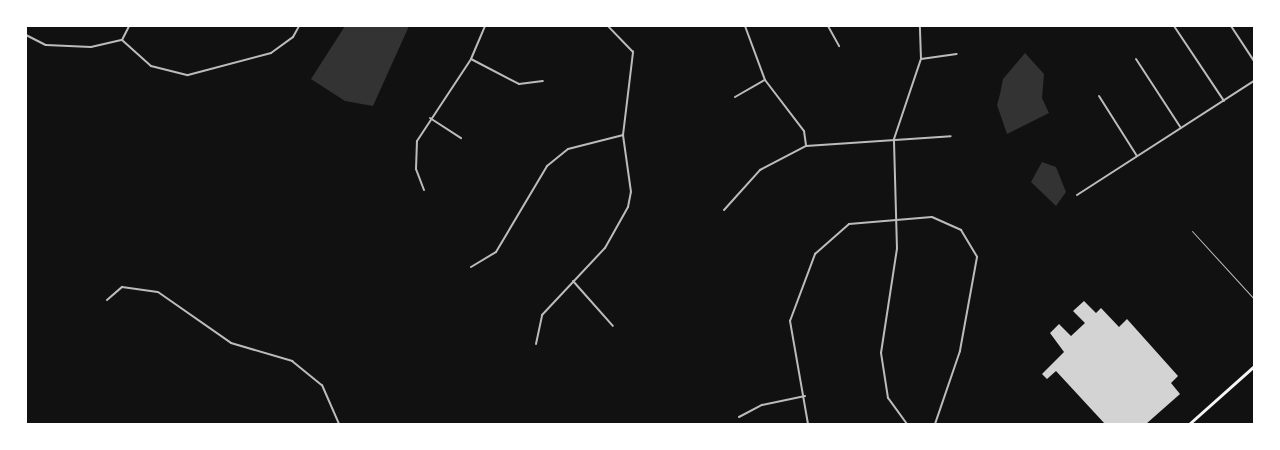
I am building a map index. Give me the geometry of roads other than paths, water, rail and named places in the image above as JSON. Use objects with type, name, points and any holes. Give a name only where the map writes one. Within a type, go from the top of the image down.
[{"type":"main road","points":[[1189,424],[1254,366]]},
{"type":"street","points":[[122,40],[129,26]]},
{"type":"street","points":[[122,40],[151,66],[188,75],[271,53],[293,37],[299,26]]},
{"type":"street","points":[[424,190],[416,169],[417,141],[471,59],[485,26]]},
{"type":"street","points":[[536,344],[542,315],[605,248],[628,207],[631,192],[623,135],[633,52],[608,26]]},
{"type":"street","points":[[745,26],[765,80],[804,131],[806,146]]},
{"type":"street","points":[[828,26],[839,46]]},
{"type":"street","points":[[906,424],[888,398],[881,354],[894,286],[896,218],[894,139],[921,59],[920,26]]},
{"type":"street","points":[[1174,26],[1224,101]]},
{"type":"street","points":[[1231,26],[1254,61]]},
{"type":"street","points":[[26,34],[46,45],[91,47],[122,40]]},
{"type":"street","points":[[921,59],[957,54]]},
{"type":"street","points":[[471,59],[519,84],[543,81]]},
{"type":"street","points":[[1136,59],[1181,128]]},
{"type":"street","points":[[735,97],[765,80]]},
{"type":"street","points":[[1077,195],[1254,81]]},
{"type":"street","points":[[1099,96],[1137,156]]},
{"type":"street","points":[[430,118],[461,138]]},
{"type":"street","points":[[471,267],[496,252],[547,166],[568,149],[623,135]]},
{"type":"street","points":[[724,210],[760,170],[806,146],[951,136]]},
{"type":"street","points":[[808,424],[805,396],[790,321],[808,266],[825,242],[849,224],[896,218],[947,221],[961,230],[977,257],[960,351],[935,424]]},
{"type":"street","points":[[573,281],[613,326]]},
{"type":"street","points":[[107,300],[122,287],[149,289],[231,343],[292,360],[322,385],[339,424]]},
{"type":"street","points":[[739,417],[768,403],[805,396]]},
{"type":"lane","points":[[1192,231],[1254,299]]}]
